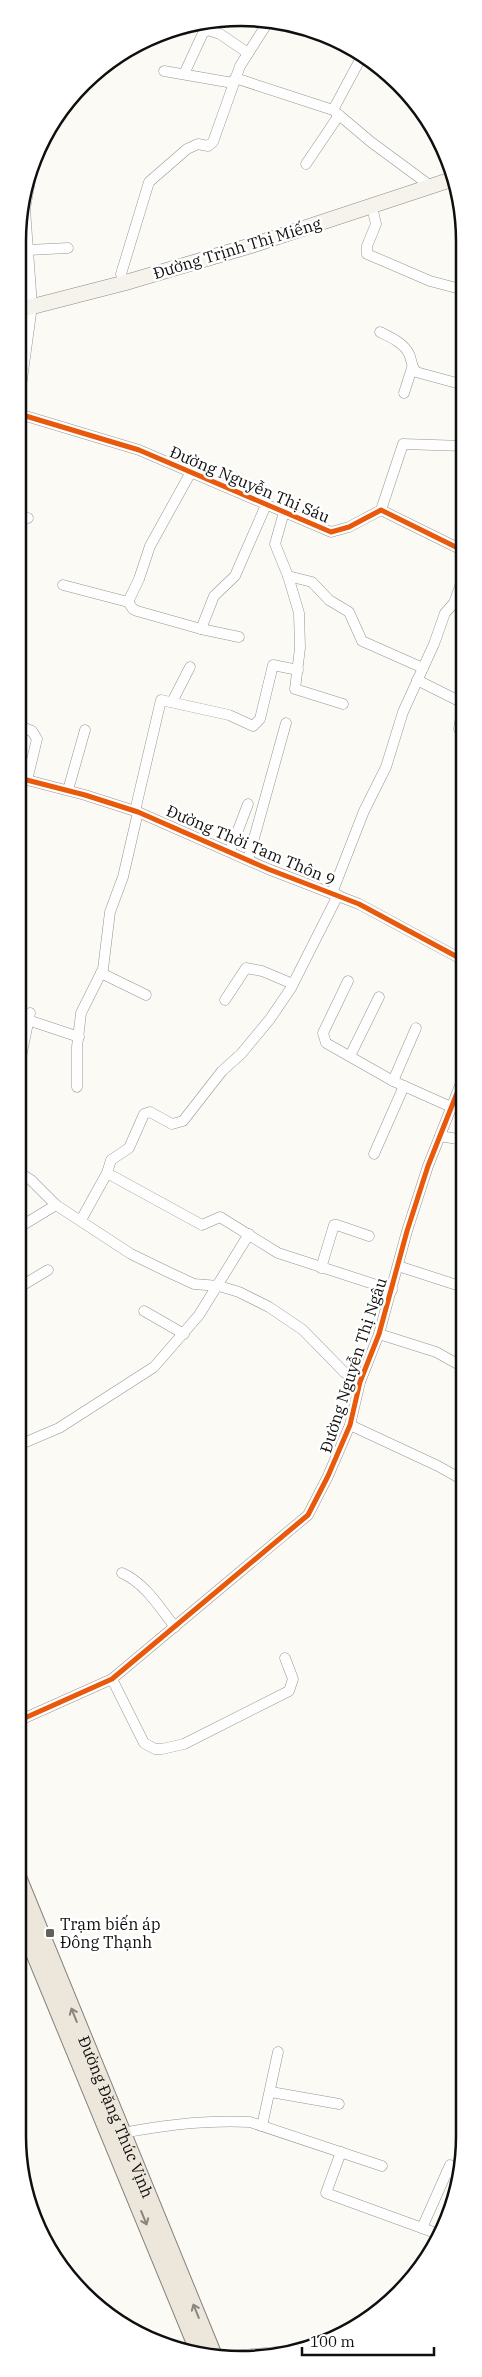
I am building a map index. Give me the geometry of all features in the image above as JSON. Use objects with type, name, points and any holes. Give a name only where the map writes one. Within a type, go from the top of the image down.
[{"type":"main road","name":"Đường Trịnh Thị Miếng","points":[[26,308],[124,283],[253,245],[447,181]]},
{"type":"main road","name":"Đường Đặng Thúc Vịnh","points":[[26,1897],[211,2349]]},
{"type":"main road","name":"Đường Đặng Thúc Vịnh","points":[[26,1933],[197,2346]]},
{"type":"street","points":[[124,283],[121,274],[149,182],[187,149],[198,144],[208,146],[213,142],[234,81],[248,53],[265,28]]},
{"type":"street","points":[[184,74],[203,33],[208,30],[220,34],[248,53]]},
{"type":"street","points":[[306,164],[336,113],[359,62]]},
{"type":"street","points":[[164,71],[234,81],[336,113],[371,142],[432,187]]},
{"type":"street","points":[[372,207],[376,224],[367,246],[367,254],[430,282],[456,288]]},
{"type":"street","points":[[26,308],[27,232]]},
{"type":"street","points":[[28,250],[68,248]]},
{"type":"street","points":[[380,332],[405,348],[410,355],[412,368],[404,393]]},
{"type":"street","points":[[412,368],[416,372],[456,382]]},
{"type":"street","name":"Đường Nguyễn Thị Sáu","points":[[26,416],[138,450],[332,532],[349,527],[381,510]]},
{"type":"street","points":[[456,446],[403,444],[381,510],[456,547]]},
{"type":"street","points":[[128,602],[139,579],[150,546],[191,472]]},
{"type":"street","points":[[201,629],[214,596],[235,576],[266,505]]},
{"type":"street","points":[[284,512],[275,544],[288,576],[299,613],[298,670],[295,689],[343,704]]},
{"type":"street","points":[[288,576],[312,582],[330,600],[349,612],[362,641],[423,668]]},
{"type":"street","points":[[63,585],[128,602],[137,611],[201,629],[239,637]]},
{"type":"street","points":[[81,1220],[107,1173],[111,1160],[129,1148],[133,1143],[147,1112],[172,1124],[183,1121],[222,1071],[241,1054],[270,1019],[293,984],[335,894],[364,811],[386,767],[404,712],[434,644],[445,612],[454,603],[456,597]]},
{"type":"street","points":[[77,1087],[78,1037],[81,1013],[101,973],[110,912],[123,877],[161,700],[228,715],[253,726],[260,719],[273,665],[298,670]]},
{"type":"street","points":[[172,702],[190,666]]},
{"type":"street","points":[[417,680],[456,700]]},
{"type":"street","points":[[248,860],[286,723]]},
{"type":"street","points":[[26,728],[32,730],[37,738],[26,770]]},
{"type":"street","points":[[68,790],[85,730]]},
{"type":"street","name":"Đường Thời Tam Thôn 9","points":[[26,780],[68,790],[136,811],[248,860],[335,894],[414,932],[456,956]]},
{"type":"street","points":[[230,851],[248,804]]},
{"type":"street","points":[[225,1000],[246,968],[262,970],[293,984]]},
{"type":"street","points":[[101,973],[146,995]]},
{"type":"street","points":[[348,981],[323,1033],[326,1043],[393,1081],[451,1107]]},
{"type":"street","points":[[350,1056],[379,997]]},
{"type":"street","points":[[26,1030],[29,1016],[78,1037]]},
{"type":"street","points":[[393,1081],[416,1028]]},
{"type":"street","points":[[374,1154],[404,1086]]},
{"type":"street","name":"Đường Nguyễn Thị Ngâu","points":[[26,1718],[112,1680],[308,1515],[328,1476],[350,1425],[360,1382],[379,1334],[407,1231],[456,1095]]},
{"type":"street","points":[[440,1136],[456,1139]]},
{"type":"street","points":[[107,1173],[202,1225],[220,1217],[278,1253],[392,1290]]},
{"type":"street","points":[[26,1177],[56,1205],[131,1254],[194,1284],[219,1286],[239,1292],[269,1307],[303,1330],[344,1372],[360,1382]]},
{"type":"street","points":[[26,1223],[56,1205]]},
{"type":"street","points":[[321,1268],[334,1225],[369,1236]]},
{"type":"street","points":[[26,1442],[58,1428],[154,1367],[184,1334],[219,1286],[249,1234]]},
{"type":"street","points":[[398,1266],[456,1285]]},
{"type":"street","points":[[26,1283],[48,1270]]},
{"type":"street","points":[[144,1310],[184,1334]]},
{"type":"street","points":[[379,1334],[418,1348],[436,1352],[456,1363]]},
{"type":"street","points":[[350,1425],[456,1476]]},
{"type":"street","points":[[122,1573],[134,1578],[150,1593],[175,1627]]},
{"type":"street","points":[[112,1680],[144,1743],[155,1749],[162,1749],[184,1744],[288,1691],[293,1679],[286,1658]]},
{"type":"street","points":[[262,2126],[271,2092],[278,2052]]},
{"type":"street","points":[[271,2092],[339,2104]]},
{"type":"street","points":[[123,2133],[184,2124],[230,2121],[250,2122],[382,2166]]},
{"type":"street","points":[[341,2152],[326,2192],[433,2232]]},
{"type":"street","points":[[422,2228],[449,2169],[453,2172]]},
{"type":"cycle path","points":[[26,416],[139,450],[331,532],[349,527],[381,510],[456,547]]},
{"type":"cycle path","points":[[26,780],[85,795],[138,812],[268,869],[359,904],[456,956]]},
{"type":"cycle path","points":[[26,1717],[112,1679],[308,1515],[328,1476],[350,1425],[360,1382],[379,1334],[407,1231],[428,1166],[456,1096]]},
{"type":"place","name":"Trạm biến áp Đông Thạnh","points":[[50,1933]]}]
